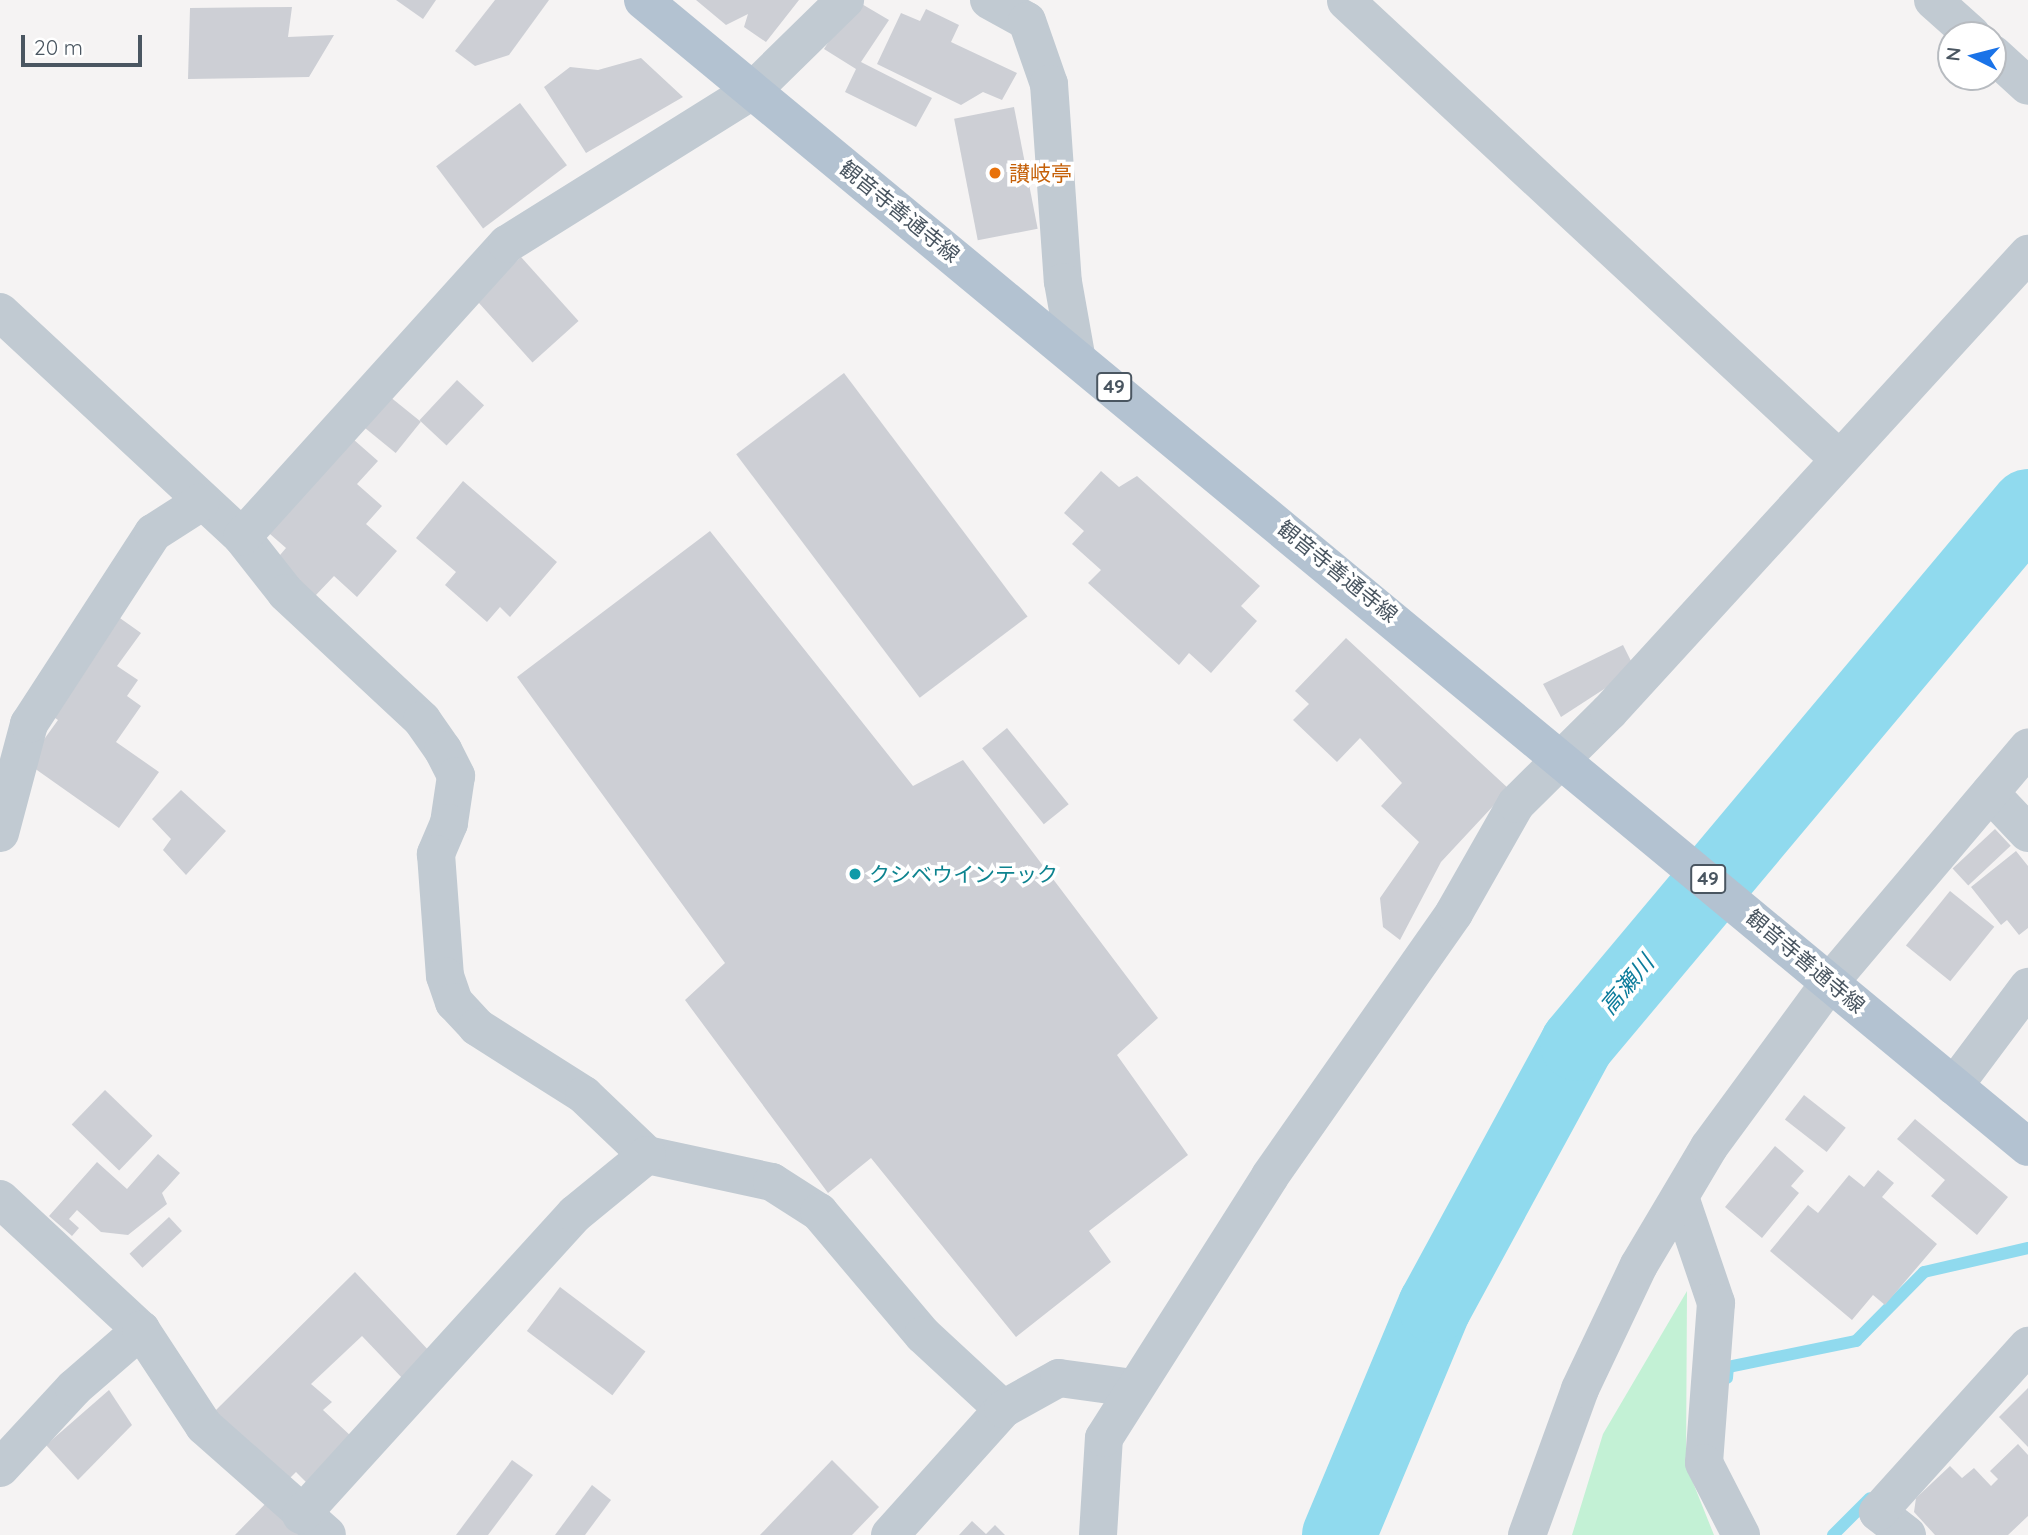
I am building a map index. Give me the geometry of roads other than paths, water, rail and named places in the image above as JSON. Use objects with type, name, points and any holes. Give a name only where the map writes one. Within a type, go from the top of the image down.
[{"type":"main road","name":"観音寺善通寺線","points":[[643,0],[1575,766],[2028,1147]]},
{"type":"street","points":[[242,537],[507,244],[753,90],[845,0]]},
{"type":"street","points":[[989,0],[1027,22],[1049,84],[1062,270],[1076,355]]},
{"type":"street","points":[[1345,0],[1839,459]]},
{"type":"street","points":[[1933,0],[1956,21]]},
{"type":"street","points":[[2007,67],[2028,86]]},
{"type":"street","points":[[1098,1535],[1104,1438],[1133,1388],[1270,1176],[1454,913],[1516,804],[1575,766],[1839,459],[2028,254]]},
{"type":"street","points":[[0,312],[200,503],[242,537],[286,593],[422,720],[456,776],[449,823],[436,853],[445,976],[454,1002],[477,1027],[584,1095],[648,1155],[772,1182],[819,1212],[923,1335],[1003,1409]]},
{"type":"street","points":[[0,833],[29,723],[153,533],[200,503]]},
{"type":"street","points":[[1527,1535],[1580,1389],[1680,1196],[1746,1090],[1830,982],[2028,748]]},
{"type":"street","points":[[1990,793],[2028,833]]},
{"type":"street","points":[[1954,1086],[2028,987]]},
{"type":"street","points":[[0,1199],[141,1330],[204,1426],[314,1525],[575,1214],[648,1155]]},
{"type":"street","points":[[1680,1196],[1716,1303],[1704,1463],[1741,1535]]},
{"type":"street","points":[[0,1468],[74,1388],[141,1330]]},
{"type":"street","points":[[1880,1527],[2028,1346]]},
{"type":"street","points":[[890,1535],[1003,1409],[1059,1378],[1133,1388]]},
{"type":"waterway","name":"高瀬川","points":[[1339,1535],[1435,1306],[1577,1044],[2028,506]]},
{"type":"waterway","points":[[1727,1378],[1728,1367],[1856,1341],[1924,1272],[2028,1248]]},
{"type":"waterway","points":[[1833,1535],[1870,1498]]},
{"type":"place","name":"讃岐亭","points":[[995,173]]},
{"type":"place","name":"クシベウインテック","points":[[855,874]]}]
